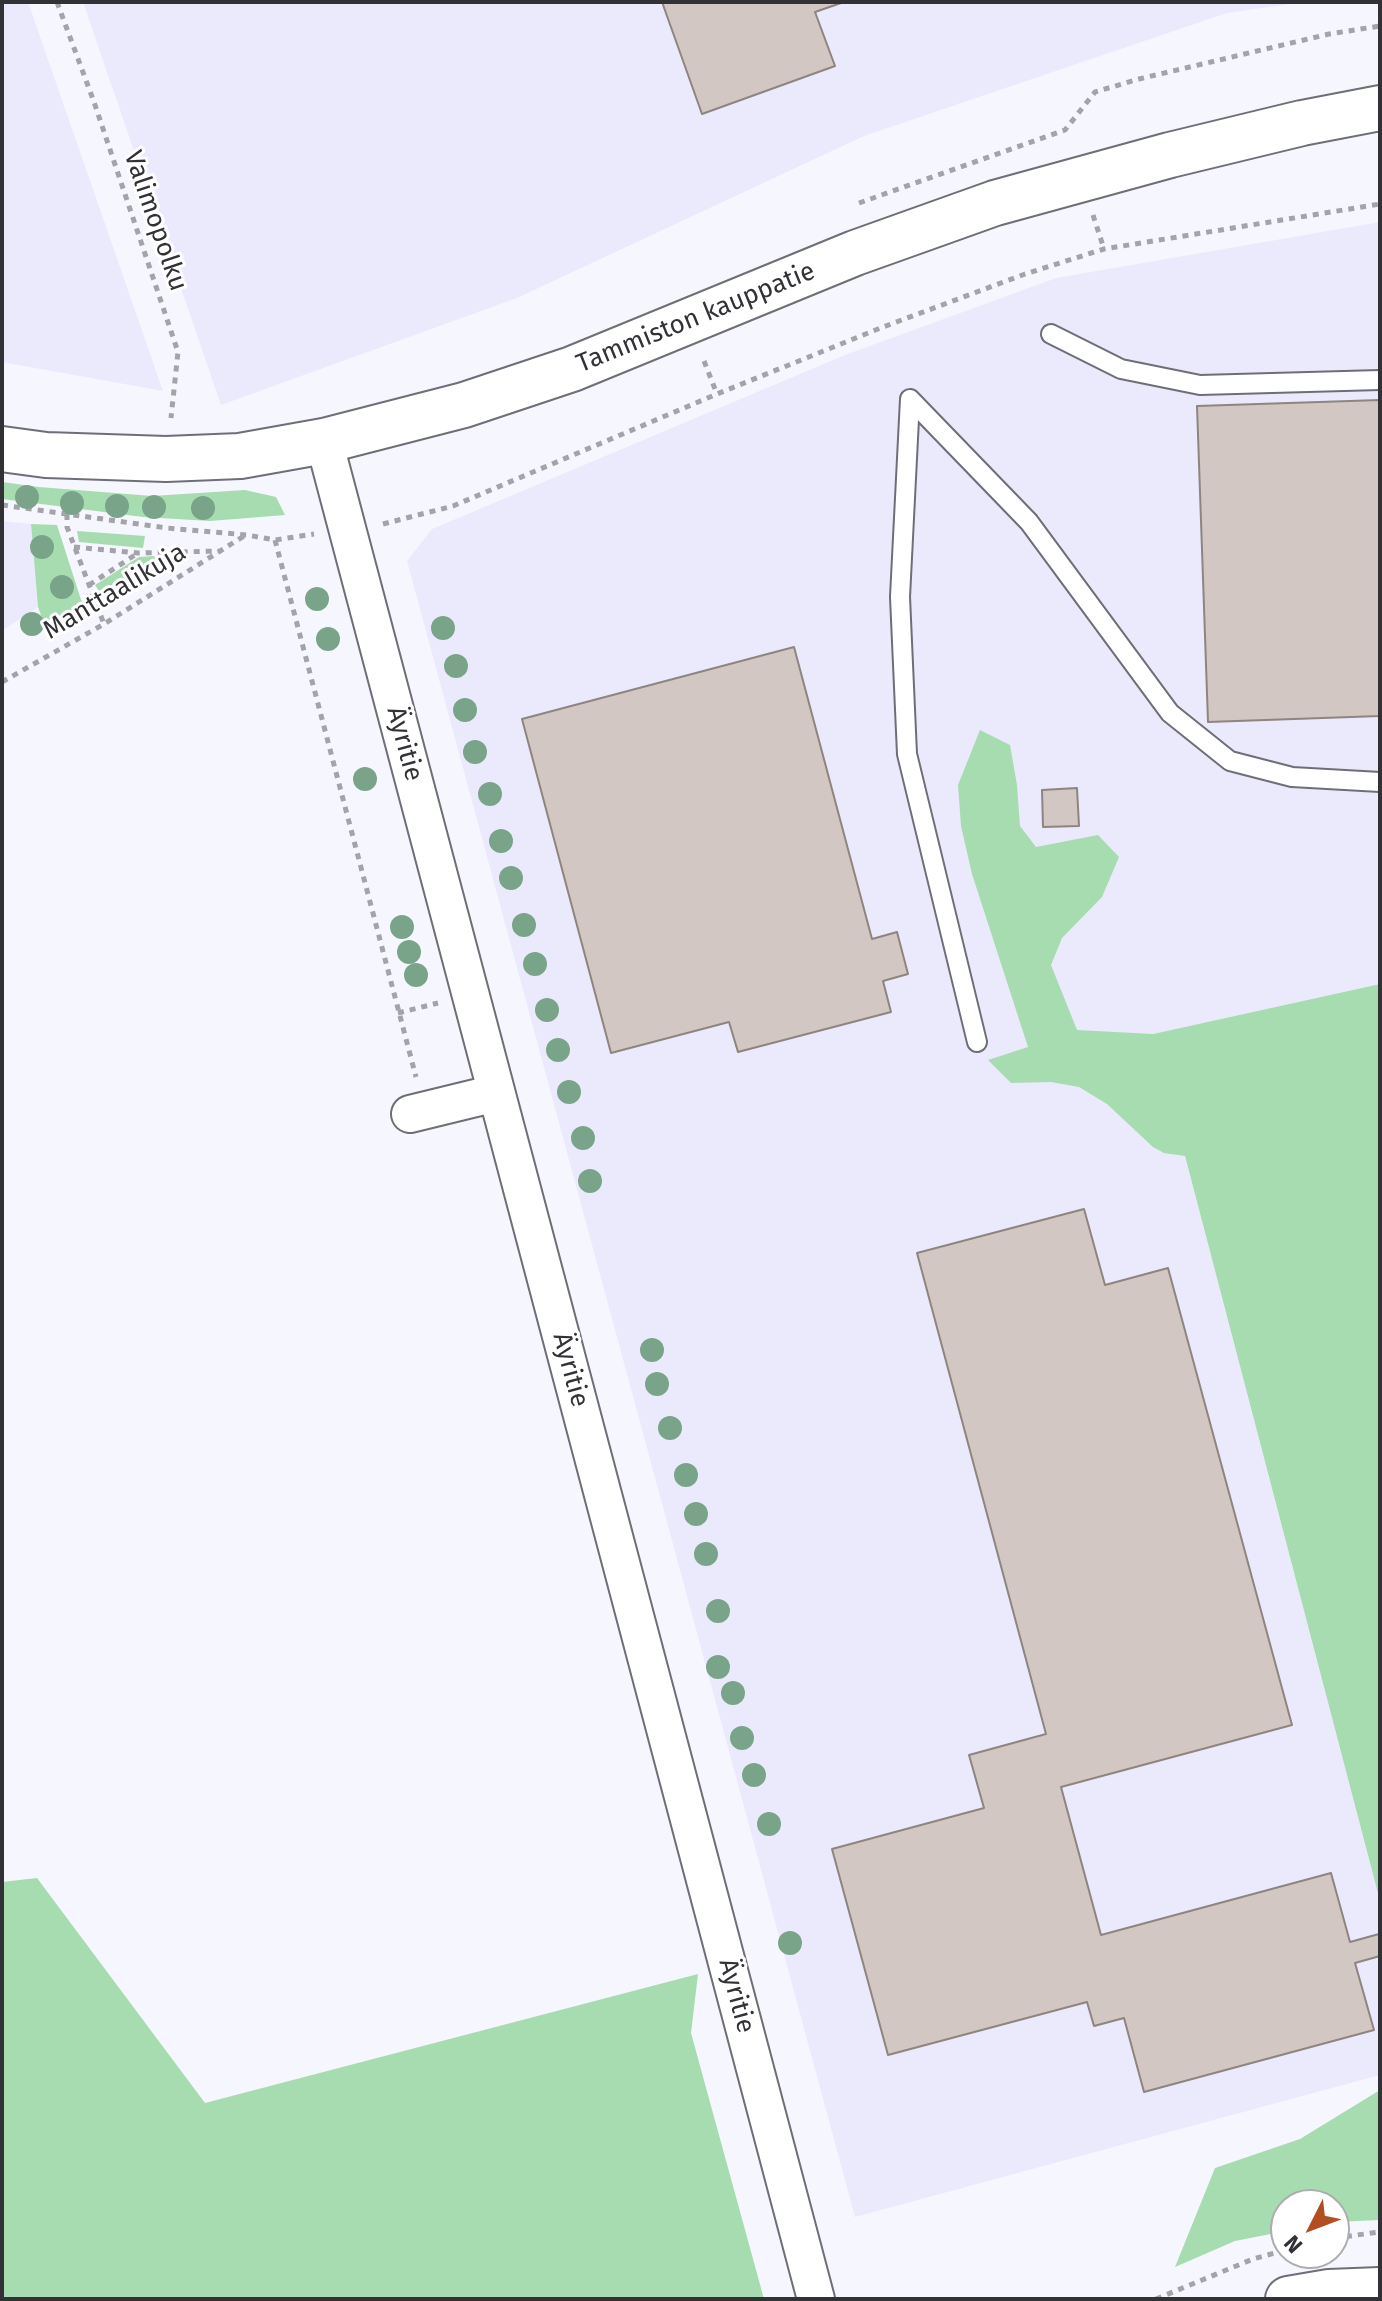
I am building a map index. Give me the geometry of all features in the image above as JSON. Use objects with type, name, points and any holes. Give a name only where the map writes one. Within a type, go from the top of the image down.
[{"type":"main road","name":"Tammiston kauppatie","points":[[2,449],[46,455],[166,459],[240,456],[324,441],[464,405],[572,369],[855,253],[995,203],[1170,155],[1380,108]]},
{"type":"main road","points":[[1288,2299],[1329,2292],[1380,2290]]},
{"type":"street","name":"Äyritie","points":[[324,441],[816,2299]]},
{"type":"street","points":[[417,1112],[496,1093]]},
{"type":"lane","points":[[1051,334],[1121,369],[1200,385],[1380,380]]},
{"type":"lane","points":[[977,1042],[907,754],[900,597],[910,399],[1029,522],[1170,713],[1182,723],[1230,761],[1292,777],[1380,782]]},
{"type":"path","name":"Valimopolku","points":[[57,2],[178,352],[166,459]]},
{"type":"path","points":[[859,203],[1065,130],[1095,92],[1329,34],[1380,26]]},
{"type":"path","points":[[2,505],[275,540],[381,524],[453,506],[717,394],[1025,274],[1104,249],[1380,204]]},
{"type":"path","points":[[704,361],[717,394]]},
{"type":"path","points":[[67,514],[67,527],[104,624]]},
{"type":"path","name":"Manttaalikuja","points":[[2,682],[104,624],[247,535]]},
{"type":"path","points":[[275,540],[417,1112]]},
{"type":"path","points":[[74,547],[138,553],[220,551]]},
{"type":"path","points":[[89,585],[138,553]]},
{"type":"path","points":[[1350,2236],[1380,2232]]},
{"type":"path","points":[[1156,2299],[1270,2254]]},
{"type":"shaded area","points":[[2,2],[28,2],[163,391],[2,362]]},
{"type":"shaded area","points":[[83,2],[1304,2],[1227,13],[864,136],[517,298],[221,405]]},
{"type":"shaded area","points":[[1380,222],[1380,984],[1153,1034],[1380,1901],[1380,2075],[855,2217],[407,561],[432,529],[845,355],[1056,278]]},
{"type":"shaded area","points":[[2,521],[31,524],[38,607],[2,631]]},
{"type":"green space","points":[[2,482],[152,496],[245,490],[276,497],[285,515],[210,521],[143,517],[2,499]]},
{"type":"green space","points":[[31,524],[57,525],[84,609],[47,632],[38,607]]},
{"type":"green space","points":[[77,531],[145,536],[143,548],[79,542]]},
{"type":"green space","points":[[154,556],[157,560],[103,597],[95,585],[139,557]]},
{"type":"green space","points":[[980,730],[1010,745],[1020,826],[1036,847],[1098,835],[1119,857],[1102,897],[1062,938],[1051,965],[1077,1030],[1153,1034],[1380,984],[1380,1901],[1185,1156],[1164,1153],[1153,1147],[1107,1104],[1079,1087],[1051,1082],[1011,1083],[988,1060],[1028,1047],[972,874],[961,826],[958,785]]},
{"type":"green space","points":[[37,1878],[205,2103],[698,1974],[691,2033],[764,2299],[2,2299],[2,1882]]},
{"type":"green space","points":[[1380,2090],[1380,2220],[1350,2221],[1350,2189],[1270,2189],[1270,2234],[1235,2241],[1175,2267],[1215,2168],[1300,2139]]},
{"type":"building","points":[[662,2],[844,2],[815,12],[835,66],[702,114]]},
{"type":"building","points":[[1380,400],[1380,716],[1208,722],[1197,406]]},
{"type":"building","points":[[794,647],[872,939],[897,932],[908,974],[883,981],[891,1012],[738,1052],[729,1022],[611,1053],[522,719]]},
{"type":"building","points":[[1077,788],[1079,826],[1043,827],[1042,790]]},
{"type":"building","points":[[1084,1209],[1105,1285],[1168,1268],[1292,1725],[1061,1787],[1101,1935],[1331,1873],[1350,1942],[1379,1934],[1380,1938],[1380,1956],[1355,1963],[1374,2030],[1144,2092],[1124,2018],[1094,2026],[1087,2002],[888,2055],[832,1849],[984,1808],[969,1755],[1046,1734],[917,1253]]}]
